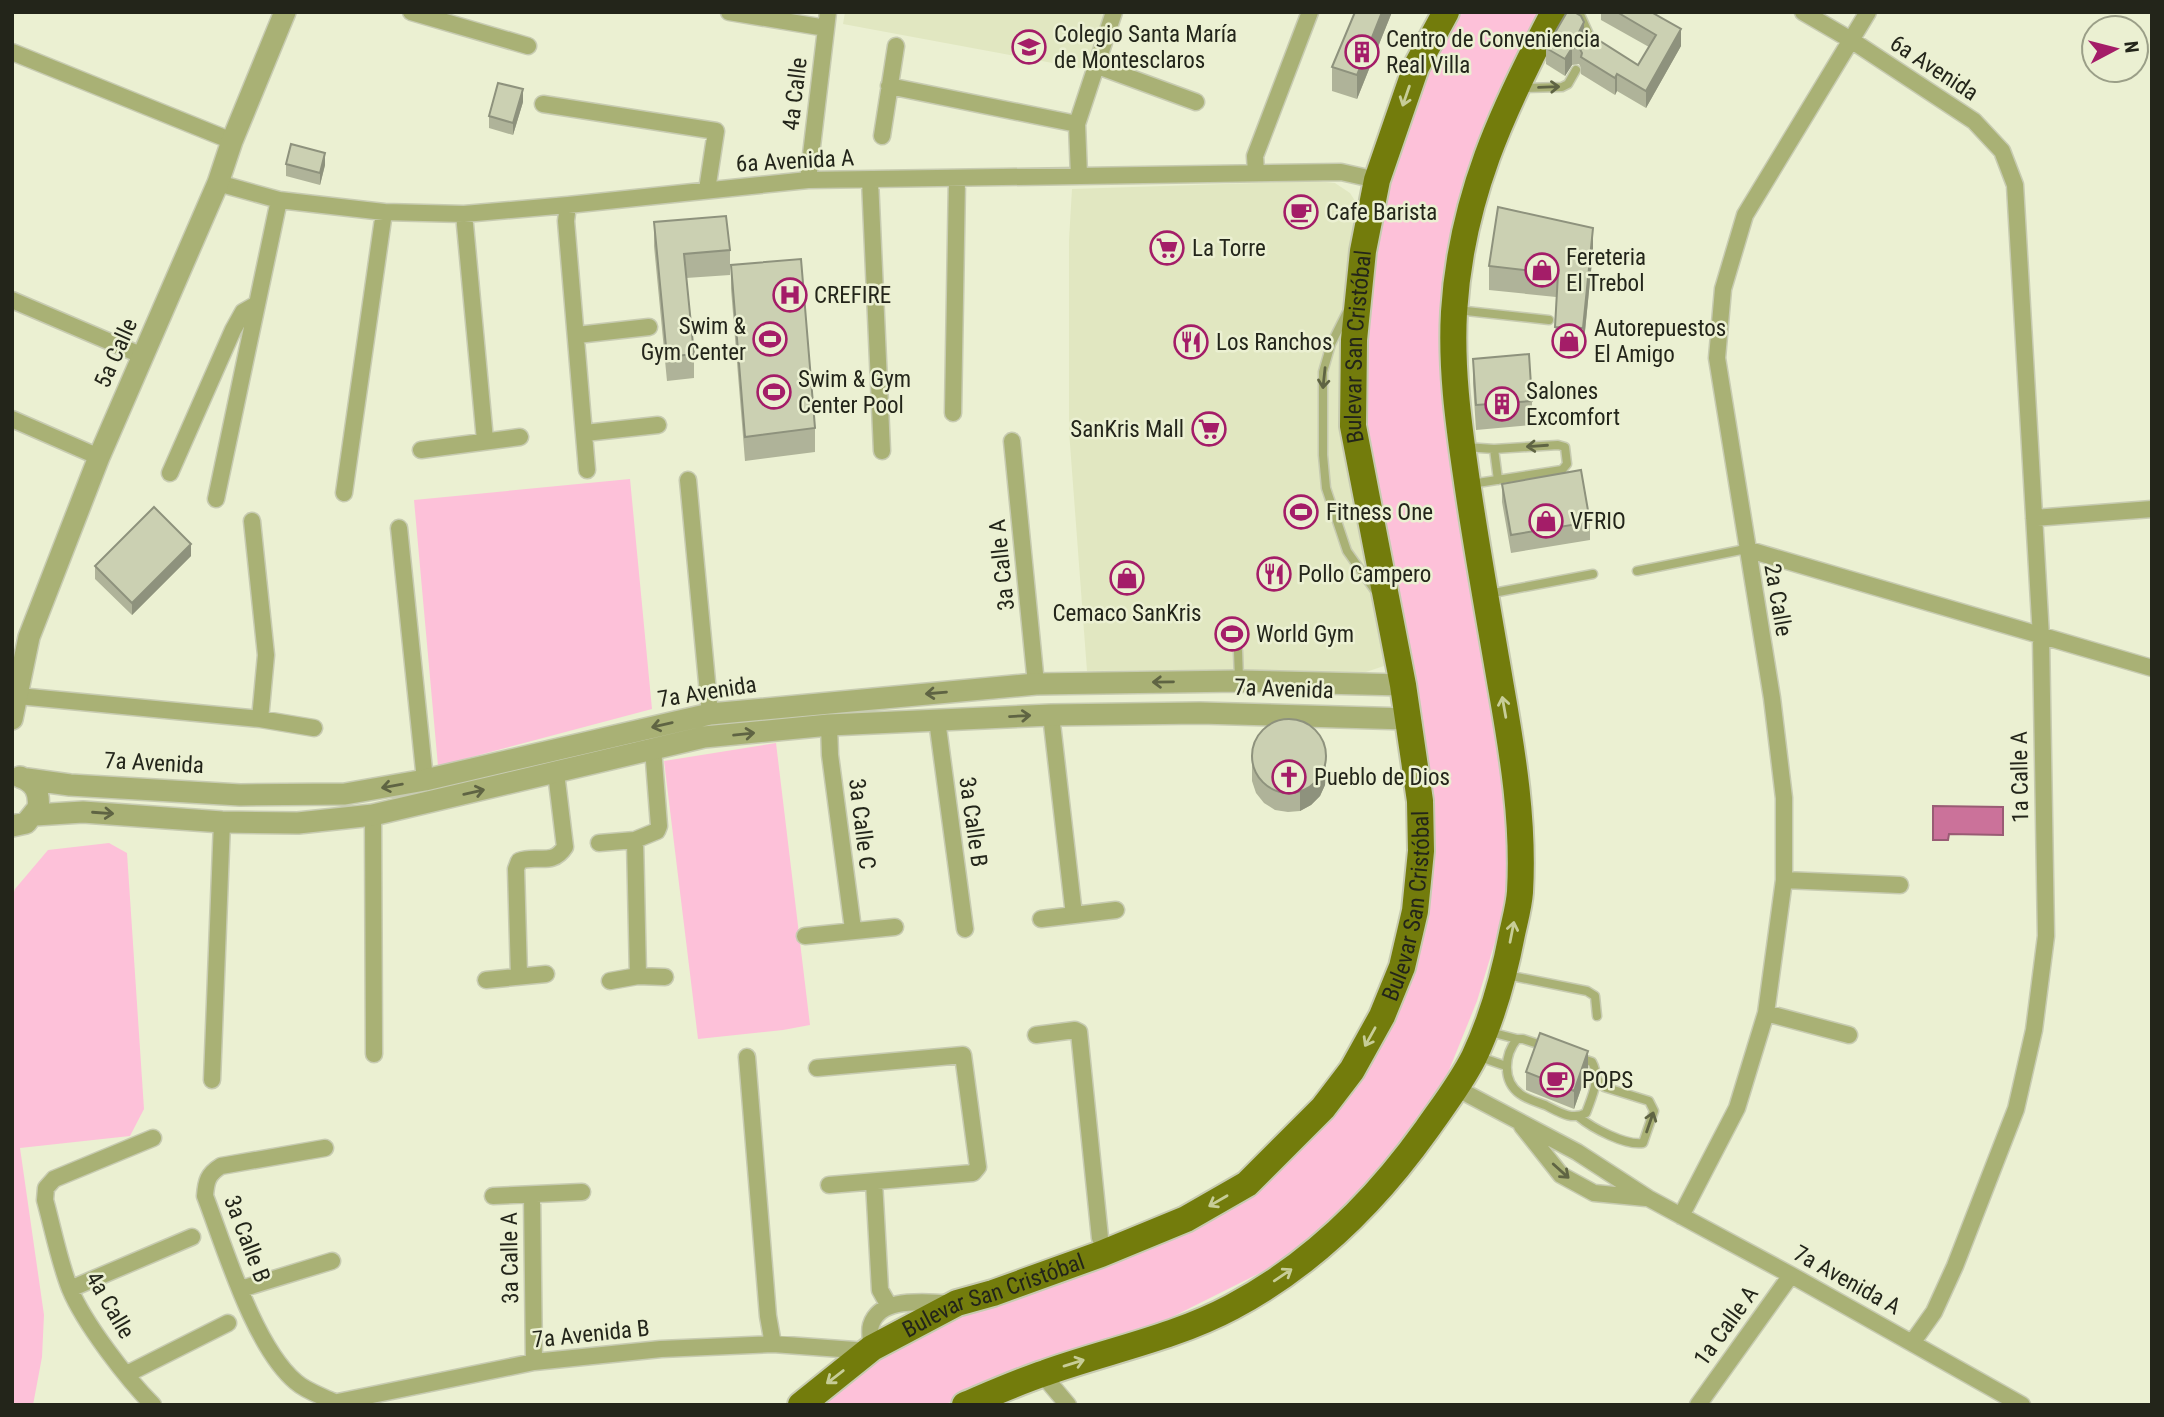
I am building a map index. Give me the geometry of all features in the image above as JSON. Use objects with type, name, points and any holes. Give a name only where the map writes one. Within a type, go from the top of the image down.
[{"type":"main road","name":"Bulevar San Cristóbal","points":[[801,1405],[870,1350],[957,1303],[1042,1276],[1186,1219],[1247,1184],[1323,1108],[1352,1070],[1382,1016],[1402,967],[1415,911],[1421,851],[1420,801],[1403,685],[1353,426],[1354,340],[1363,251],[1377,180],[1416,67],[1446,12]]},
{"type":"main road","points":[[965,1405],[1042,1374],[1168,1334],[1230,1308],[1288,1272],[1335,1234],[1375,1196],[1456,1088],[1475,1056],[1504,974],[1520,896],[1520,823],[1512,750],[1462,447],[1453,358],[1454,310],[1462,242],[1475,191],[1513,88],[1553,12]]},
{"type":"street","name":"5a Calle","points":[[12,719],[29,636],[99,457],[218,184],[232,141],[285,12]]},
{"type":"street","points":[[411,12],[528,46]]},
{"type":"street","points":[[729,12],[827,20]]},
{"type":"street","points":[[1079,176],[1077,124],[1114,12]]},
{"type":"street","points":[[1256,173],[1255,156],[1310,12]]},
{"type":"street","name":"6a Avenida","points":[[1803,12],[1851,40],[1974,121],[2002,151],[2015,185]]},
{"type":"street","name":"2a Calle","points":[[1681,1216],[1737,1108],[1766,1013],[1784,880],[1784,798],[1772,698],[1717,358],[1723,289],[1745,215],[1868,12]]},
{"type":"street","name":"4a Calle","points":[[808,180],[827,20]]},
{"type":"street","points":[[882,136],[896,46]]},
{"type":"street","points":[[12,52],[232,141]]},
{"type":"street","points":[[1095,65],[1196,102]]},
{"type":"street","points":[[889,86],[1077,124]]},
{"type":"street","points":[[543,104],[716,131],[707,190]]},
{"type":"street","name":"6a Avenida A","points":[[218,184],[279,200],[384,212],[464,214],[808,180],[1341,172],[1377,180]]},
{"type":"street","points":[[953,413],[957,179]]},
{"type":"street","points":[[870,180],[882,451]]},
{"type":"street","name":"1a Calle A","points":[[1912,1343],[1934,1312],[1955,1266],[1987,1189],[2015,1110],[2035,1030],[2046,936],[2041,637],[2015,185]]},
{"type":"street","points":[[216,499],[279,200]]},
{"type":"street","points":[[568,205],[566,220],[587,470]]},
{"type":"street","points":[[344,493],[384,212]]},
{"type":"street","points":[[464,214],[485,440]]},
{"type":"street","points":[[12,300],[144,356]]},
{"type":"street","points":[[170,473],[233,330],[243,312],[257,304]]},
{"type":"street","points":[[577,335],[649,327]]},
{"type":"street","points":[[12,419],[99,457]]},
{"type":"street","points":[[585,433],[659,425]]},
{"type":"street","points":[[421,450],[520,437]]},
{"type":"street","name":"3a Calle A","points":[[1012,440],[1036,684]]},
{"type":"street","points":[[688,480],[710,714]]},
{"type":"street","points":[[2034,518],[2152,509]]},
{"type":"street","points":[[252,521],[266,655],[260,719]]},
{"type":"street","points":[[399,528],[425,780]]},
{"type":"street","points":[[1746,549],[2152,668]]},
{"type":"street","name":"7a Avenida","points":[[19,778],[83,786],[240,795],[345,794],[425,780],[710,714],[1036,684],[1240,681],[1403,685]]},
{"type":"street","points":[[1199,682],[1200,713]]},
{"type":"street","points":[[18,696],[260,719],[314,728]]},
{"type":"street","name":"7a Avenida","points":[[20,825],[83,812],[222,822],[298,823],[373,815],[704,737],[829,725],[1051,715],[1200,713],[1408,719]]},
{"type":"street","points":[[1051,715],[1074,915]]},
{"type":"street","name":"3a Calle B","points":[[937,720],[965,929]]},
{"type":"street","name":"3a Calle C","points":[[829,725],[830,755],[853,929]]},
{"type":"street","points":[[598,843],[635,840],[654,834],[659,826],[653,748]]},
{"type":"street","points":[[519,976],[516,869],[519,861],[526,858],[553,859],[560,856],[565,847],[556,774]]},
{"type":"street","points":[[19,778],[37,791],[39,800],[20,825]]},
{"type":"street","points":[[373,815],[374,1054]]},
{"type":"street","points":[[212,1080],[222,822]]},
{"type":"street","points":[[635,840],[638,976]]},
{"type":"street","points":[[1784,880],[1900,885]]},
{"type":"street","points":[[1041,919],[1116,910]]},
{"type":"street","points":[[805,936],[853,929],[895,927]]},
{"type":"street","points":[[486,980],[546,974]]},
{"type":"street","points":[[610,981],[638,976],[665,977]]},
{"type":"street","points":[[1766,1013],[1849,1035]]},
{"type":"street","points":[[1036,1035],[1075,1030],[1079,1032],[1100,1238]]},
{"type":"street","points":[[817,1068],[960,1054],[964,1057],[978,1167],[976,1171],[829,1185]]},
{"type":"street","points":[[747,1057],[768,1316],[773,1344]]},
{"type":"street","name":"7a Avenida A","points":[[1456,1088],[1577,1152],[1648,1198],[2022,1405]]},
{"type":"street","name":"7a Avenida A","points":[[1517,1120],[1561,1175],[1594,1193],[1648,1198]]},
{"type":"street","name":"4a Calle","points":[[153,1138],[54,1179],[46,1188],[45,1200],[70,1289],[98,1334],[153,1405]]},
{"type":"street","name":"3a Calle B","points":[[325,1148],[221,1166],[212,1172],[206,1182],[205,1196],[241,1289],[278,1366],[298,1385],[328,1403]]},
{"type":"street","points":[[874,1182],[880,1290],[889,1306]]},
{"type":"street","points":[[493,1196],[582,1192]]},
{"type":"street","name":"3a Calle A","points":[[532,1195],[534,1362]]},
{"type":"street","points":[[1042,1276],[1100,1238],[1137,1230],[1164,1228]]},
{"type":"street","points":[[70,1289],[192,1237]]},
{"type":"street","points":[[241,1289],[332,1261]]},
{"type":"street","name":"1a Calle A","points":[[1698,1405],[1791,1275]]},
{"type":"street","points":[[870,1350],[870,1327],[875,1318],[889,1306],[957,1303]]},
{"type":"street","points":[[127,1374],[229,1323]]},
{"type":"street","name":"7a Avenida B","points":[[328,1403],[534,1362],[661,1349],[773,1344],[870,1350]]},
{"type":"street","points":[[1042,1374],[1068,1405]]},
{"type":"lane","points":[[1579,12],[1591,39],[1587,49]]},
{"type":"lane","points":[[1513,88],[1562,87],[1568,84],[1576,70]]},
{"type":"lane","points":[[1359,294],[1343,317],[1323,372],[1322,454],[1326,488],[1348,551],[1363,576],[1387,606]]},
{"type":"lane","points":[[1454,310],[1549,320]]},
{"type":"lane","points":[[1462,447],[1494,449],[1558,444],[1565,447],[1567,464],[1562,470],[1467,485]]},
{"type":"lane","points":[[1494,449],[1499,480]]},
{"type":"lane","points":[[1637,571],[1746,549]]},
{"type":"lane","points":[[1485,595],[1593,574]]},
{"type":"lane","points":[[1238,651],[1240,681]]},
{"type":"lane","points":[[1504,974],[1587,990],[1595,996],[1597,1016]]},
{"type":"lane","points":[[1483,1030],[1517,1040],[1523,1039],[1592,1062],[1597,1079],[1586,1113],[1572,1117],[1520,1094],[1510,1083],[1506,1066],[1513,1044],[1517,1040]]},
{"type":"lane","points":[[1475,1056],[1506,1066]]},
{"type":"lane","points":[[1579,1117],[1601,1131],[1634,1144],[1643,1143],[1654,1106],[1649,1101],[1605,1087],[1597,1079]]},
{"type":"shaded area","name":"Colegio Santa María de Montesclaros","points":[[845,12],[1107,12],[1085,69],[843,24]]},
{"type":"shaded area","points":[[1454,12],[1544,12],[1483,143],[1448,438],[1499,752],[1509,835],[1506,906],[1477,1001],[1439,1095],[1370,1191],[1282,1262],[1166,1320],[943,1405],[811,1405],[850,1372],[943,1318],[1169,1235],[1320,1122],[1422,923],[1361,422],[1363,334],[1384,181],[1421,78]]},
{"type":"shaded area","name":"SanKris Mall","points":[[1316,181],[1335,183],[1350,193],[1357,204],[1360,217],[1388,653],[1384,666],[1366,672],[1328,674],[1216,673],[1186,670],[1087,671],[1069,431],[1069,240],[1072,189]]},
{"type":"shaded area","points":[[630,479],[652,709],[438,766],[414,500]]},
{"type":"shaded area","points":[[776,743],[810,1025],[698,1039],[664,761]]},
{"type":"shaded area","points":[[1933,806],[2003,807],[2003,835],[1949,834],[1948,840],[1933,840]]},
{"type":"shaded area","points":[[109,843],[127,853],[144,1109],[130,1136],[20,1148],[44,1315],[42,1357],[33,1405],[12,1405],[12,898],[15,889],[48,850]]},
{"type":"building","points":[[1355,12],[1382,12],[1357,75],[1332,67]]},
{"type":"building","points":[[1567,12],[1581,16],[1584,22],[1579,32],[1582,38],[1592,36],[1638,65],[1656,35],[1617,12],[1651,12],[1681,29],[1646,91],[1617,74],[1615,78],[1581,57],[1579,47],[1572,48],[1565,59],[1546,48]]},
{"type":"building","points":[[498,83],[523,89],[513,123],[489,116]]},
{"type":"building","points":[[291,144],[325,153],[320,173],[286,164]]},
{"type":"building","name":"Fereteria El Trebol","points":[[1498,207],[1593,228],[1583,328],[1555,327],[1558,274],[1489,266]]},
{"type":"building","points":[[726,216],[730,250],[684,254],[694,354],[667,357],[654,222]]},
{"type":"building","points":[[801,259],[815,428],[745,437],[731,265]]},
{"type":"building","points":[[1529,354],[1532,401],[1476,405],[1473,359]]},
{"type":"building","name":"VFRIO","points":[[1581,470],[1590,522],[1511,535],[1502,484]]},
{"type":"building","points":[[154,507],[191,544],[132,603],[95,566]]},
{"type":"building","name":"Pueblo de Dios","points":[[1289,719],[1310,725],[1320,735],[1326,756],[1320,777],[1310,787],[1289,793],[1268,787],[1258,777],[1252,756],[1258,735],[1268,725]]},
{"type":"building","points":[[1540,1033],[1588,1051],[1574,1091],[1526,1072]]},
{"type":"place","name":"Colegio Santa María de Montesclaros","points":[[1029,47]]},
{"type":"place","name":"Centro de Conveniencia Real Villa","points":[[1362,52]]},
{"type":"place","name":"Cafe Barista","points":[[1301,212]]},
{"type":"place","name":"La Torre","points":[[1167,248]]},
{"type":"place","name":"Fereteria El Trebol","points":[[1542,270]]},
{"type":"place","name":"CREFIRE","points":[[790,295]]},
{"type":"place","name":"Swim & Gym Center","points":[[770,339]]},
{"type":"place","name":"Autorepuestos El Amigo","points":[[1569,341]]},
{"type":"place","name":"Los Ranchos","points":[[1191,342]]},
{"type":"place","name":"Swim & Gym Center Pool","points":[[774,392]]},
{"type":"place","name":"Salones Excomfort","points":[[1502,404]]},
{"type":"place","name":"SanKris Mall","points":[[1209,429]]},
{"type":"place","name":"Fitness One","points":[[1301,512]]},
{"type":"place","name":"VFRIO","points":[[1546,521]]},
{"type":"place","name":"Pollo Campero","points":[[1274,574]]},
{"type":"place","name":"Cemaco SanKris","points":[[1127,578]]},
{"type":"place","name":"World Gym","points":[[1232,634]]},
{"type":"place","name":"Pueblo de Dios","points":[[1289,777]]},
{"type":"place","name":"POPS","points":[[1557,1080]]}]
